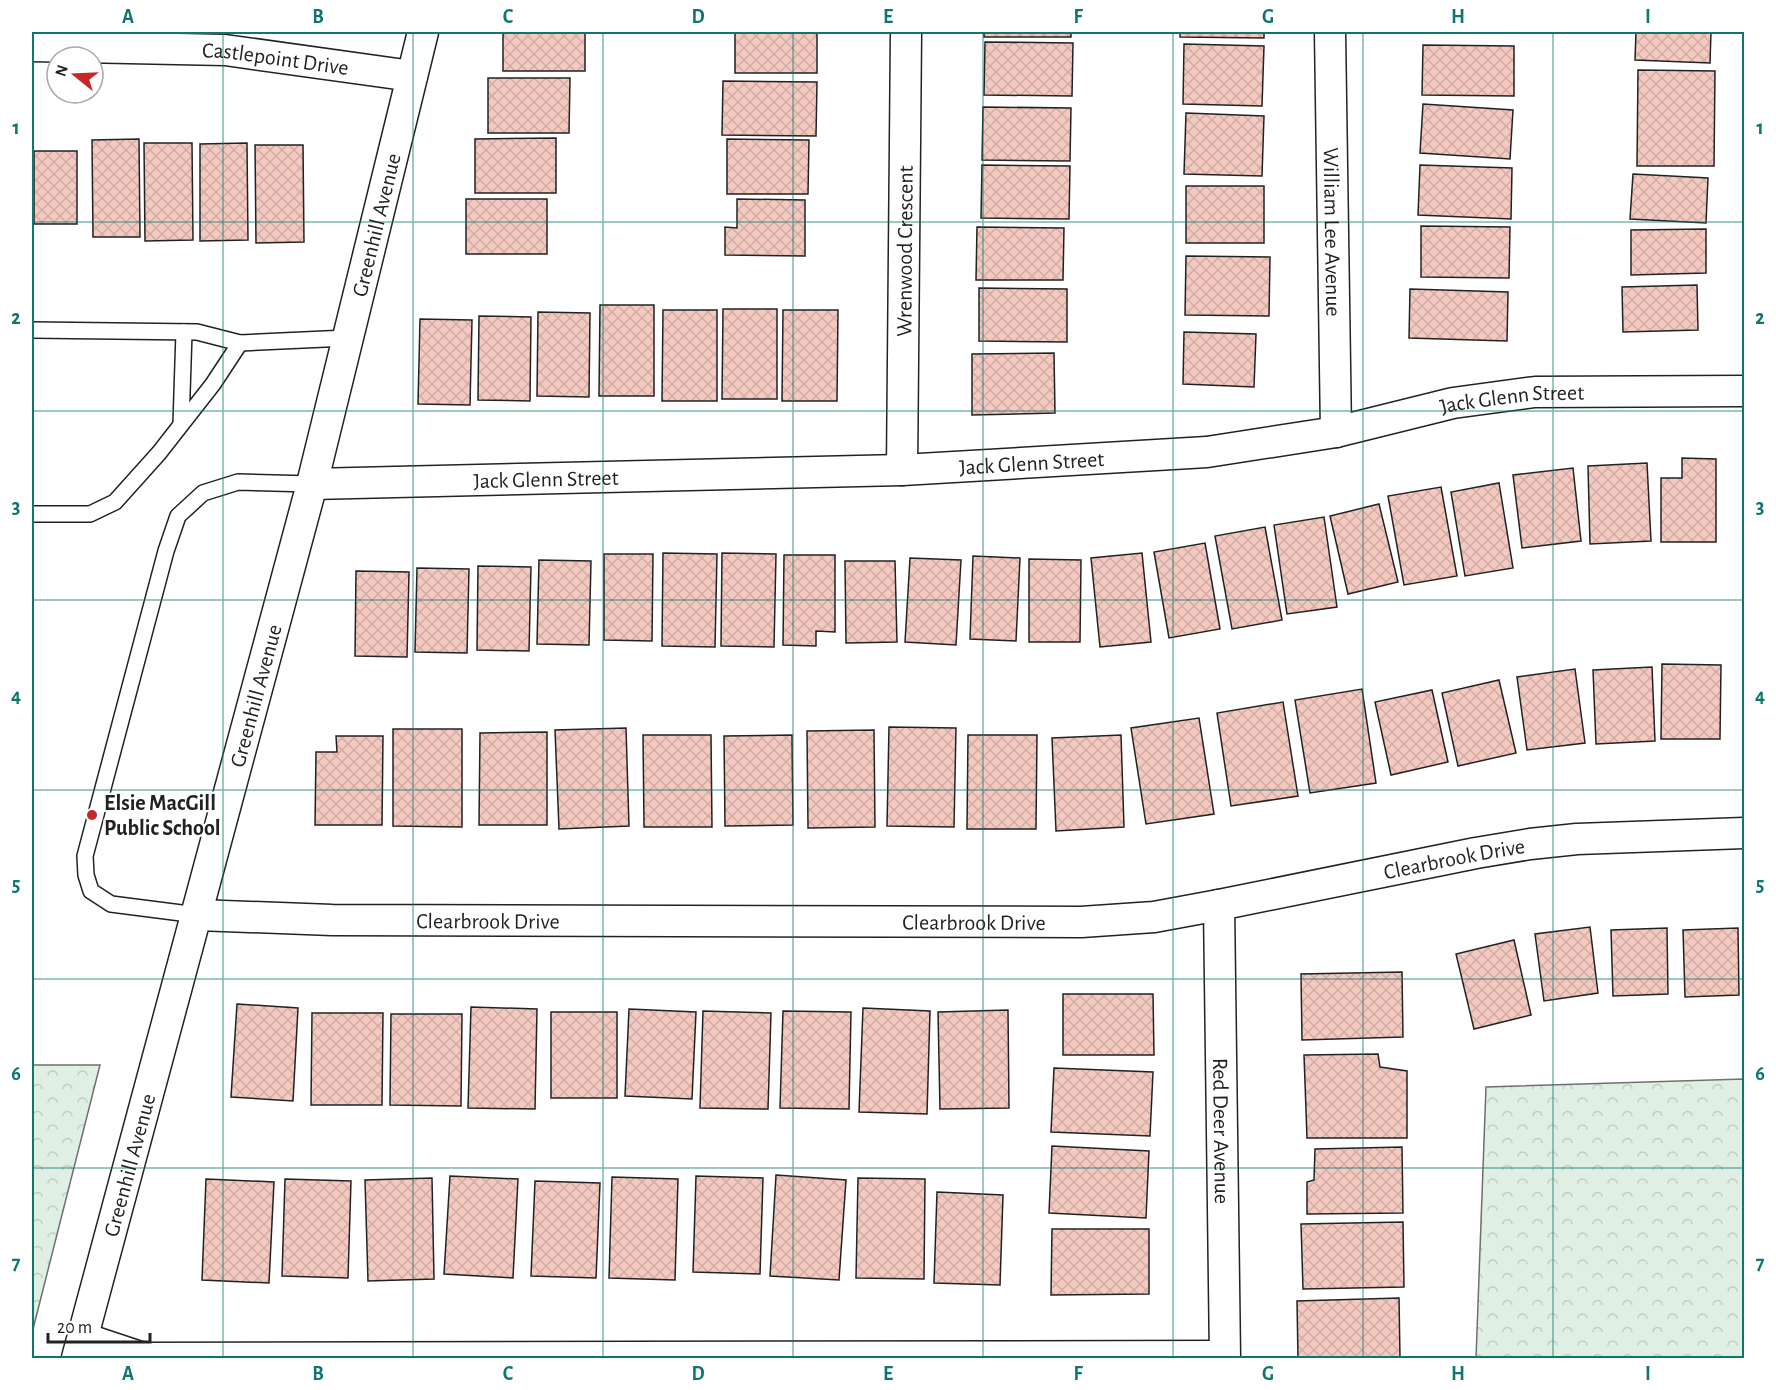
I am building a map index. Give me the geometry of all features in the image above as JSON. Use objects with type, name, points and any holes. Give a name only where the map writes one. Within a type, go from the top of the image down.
[{"type":"street","name":"Greenhill Avenue","points":[[80,1348],[312,484],[423,32]]},
{"type":"street","name":"Wrenwood Crescent","points":[[902,470],[906,32]]},
{"type":"street","name":"William Lee Avenue","points":[[1330,32],[1336,432]]},
{"type":"street","name":"Castlepoint Drive","points":[[32,46],[225,50],[412,76]]},
{"type":"street","name":"Jack Glenn Street","points":[[312,484],[902,470],[1207,452],[1336,432],[1453,403],[1535,392],[1744,391]]},
{"type":"street","name":"Clearbrook Drive","points":[[197,915],[332,920],[1081,922],[1154,917],[1530,844],[1577,839],[1744,832]]},
{"type":"street","name":"Red Deer Avenue","points":[[1219,905],[1224,1357]]},
{"type":"street","points":[[80,1348],[143,1358],[1224,1357]]},
{"type":"lane","points":[[32,330],[197,332],[240,343],[347,338]]},
{"type":"lane","points":[[181,424],[184,332]]},
{"type":"lane","points":[[32,514],[90,514],[115,501],[159,453],[213,384],[240,343]]},
{"type":"lane","points":[[197,915],[111,904],[91,891],[86,875],[85,856],[165,551],[178,516],[203,494],[238,482],[312,484]]},
{"type":"green space","points":[[32,1065],[100,1065],[32,1333]]},
{"type":"green space","points":[[1744,1079],[1744,1358],[1476,1358],[1486,1087]]},
{"type":"building","points":[[503,32],[585,32],[585,71],[503,71]]},
{"type":"building","points":[[735,32],[817,32],[817,73],[735,73]]},
{"type":"building","points":[[984,32],[1071,32],[1071,37],[984,37]]},
{"type":"building","points":[[1180,32],[1264,32],[1264,38],[1180,37]]},
{"type":"building","points":[[1636,32],[1711,32],[1710,63],[1635,60]]},
{"type":"building","points":[[985,42],[1073,43],[1072,96],[984,95]]},
{"type":"building","points":[[1184,44],[1264,46],[1262,106],[1183,104]]},
{"type":"building","points":[[1423,45],[1514,46],[1514,96],[1422,95]]},
{"type":"building","points":[[1638,70],[1715,71],[1714,166],[1637,166]]},
{"type":"building","points":[[488,78],[570,78],[569,133],[488,133]]},
{"type":"building","points":[[723,81],[817,82],[816,136],[722,135]]},
{"type":"building","points":[[1423,104],[1513,110],[1510,159],[1420,153]]},
{"type":"building","points":[[983,107],[1071,108],[1070,161],[982,160]]},
{"type":"building","points":[[1186,113],[1264,116],[1262,176],[1184,174]]},
{"type":"building","points":[[556,138],[556,193],[475,193],[475,139]]},
{"type":"building","points":[[139,139],[140,237],[93,237],[92,140]]},
{"type":"building","points":[[727,139],[809,140],[808,194],[727,194]]},
{"type":"building","points":[[144,143],[192,143],[193,240],[145,241]]},
{"type":"building","points":[[247,143],[248,240],[200,241],[200,144]]},
{"type":"building","points":[[255,145],[303,145],[304,242],[256,243]]},
{"type":"building","points":[[34,151],[77,151],[77,224],[34,224]]},
{"type":"building","points":[[982,165],[1070,166],[1069,219],[981,218]]},
{"type":"building","points":[[1420,165],[1512,168],[1511,219],[1418,215]]},
{"type":"building","points":[[1633,174],[1708,178],[1706,223],[1630,219]]},
{"type":"building","points":[[1186,186],[1264,186],[1264,243],[1186,243]]},
{"type":"building","points":[[466,199],[547,199],[547,254],[466,254]]},
{"type":"building","points":[[737,199],[805,200],[805,256],[725,255],[725,227],[737,228]]},
{"type":"building","points":[[1421,226],[1510,227],[1509,278],[1421,277]]},
{"type":"building","points":[[977,227],[1064,228],[1063,280],[976,280]]},
{"type":"building","points":[[1706,229],[1706,273],[1631,275],[1631,230]]},
{"type":"building","points":[[1186,256],[1270,257],[1269,316],[1185,315]]},
{"type":"building","points":[[1697,285],[1698,330],[1623,332],[1622,287]]},
{"type":"building","points":[[979,288],[1067,289],[1067,342],[979,341]]},
{"type":"building","points":[[1410,289],[1508,292],[1507,341],[1409,338]]},
{"type":"building","points":[[600,305],[654,305],[654,396],[599,396]]},
{"type":"building","points":[[723,309],[777,309],[777,399],[722,399]]},
{"type":"building","points":[[663,310],[717,310],[717,401],[662,401]]},
{"type":"building","points":[[783,310],[838,310],[837,401],[782,401]]},
{"type":"building","points":[[538,312],[590,313],[589,397],[537,396]]},
{"type":"building","points":[[479,316],[531,317],[530,401],[478,400]]},
{"type":"building","points":[[420,319],[472,320],[470,405],[418,404]]},
{"type":"building","points":[[1184,332],[1256,334],[1254,387],[1183,384]]},
{"type":"building","points":[[1054,353],[1055,413],[972,415],[972,354]]},
{"type":"building","points":[[1682,458],[1716,459],[1716,542],[1661,542],[1661,478],[1682,478]]},
{"type":"building","points":[[1647,463],[1651,541],[1590,544],[1588,466]]},
{"type":"building","points":[[1573,468],[1581,541],[1522,548],[1513,475]]},
{"type":"building","points":[[1499,483],[1513,568],[1465,576],[1451,492]]},
{"type":"building","points":[[1441,487],[1457,576],[1404,585],[1388,496]]},
{"type":"building","points":[[1379,504],[1398,582],[1348,594],[1330,516]]},
{"type":"building","points":[[1324,517],[1337,607],[1287,614],[1274,525]]},
{"type":"building","points":[[1265,527],[1282,620],[1232,629],[1215,536]]},
{"type":"building","points":[[1205,543],[1220,629],[1169,638],[1154,552]]},
{"type":"building","points":[[663,553],[717,554],[715,647],[662,646]]},
{"type":"building","points":[[722,553],[776,554],[774,647],[721,646]]},
{"type":"building","points":[[1142,553],[1151,642],[1100,647],[1091,558]]},
{"type":"building","points":[[604,554],[653,554],[652,641],[604,640]]},
{"type":"building","points":[[784,555],[835,555],[835,632],[816,631],[816,646],[783,645]]},
{"type":"building","points":[[973,556],[1020,558],[1016,641],[970,639]]},
{"type":"building","points":[[910,558],[961,560],[956,645],[905,642]]},
{"type":"building","points":[[1029,559],[1081,560],[1080,642],[1029,642]]},
{"type":"building","points":[[539,560],[591,561],[589,645],[537,644]]},
{"type":"building","points":[[845,561],[895,561],[897,642],[846,643]]},
{"type":"building","points":[[478,566],[531,567],[529,651],[477,650]]},
{"type":"building","points":[[417,568],[469,569],[467,653],[415,652]]},
{"type":"building","points":[[356,571],[409,572],[407,657],[355,656]]},
{"type":"building","points":[[1662,664],[1721,665],[1720,739],[1661,739]]},
{"type":"building","points":[[1652,667],[1655,741],[1596,744],[1593,670]]},
{"type":"building","points":[[1575,669],[1585,743],[1527,750],[1517,677]]},
{"type":"building","points":[[1499,680],[1516,753],[1458,766],[1442,693]]},
{"type":"building","points":[[1362,689],[1376,783],[1310,793],[1295,700]]},
{"type":"building","points":[[1432,690],[1448,762],[1391,775],[1375,702]]},
{"type":"building","points":[[1283,702],[1298,796],[1231,806],[1217,713]]},
{"type":"building","points":[[1199,718],[1214,814],[1146,824],[1131,728]]},
{"type":"building","points":[[889,727],[956,728],[954,827],[887,826]]},
{"type":"building","points":[[626,728],[629,826],[559,829],[555,730]]},
{"type":"building","points":[[393,729],[462,729],[462,827],[393,826]]},
{"type":"building","points":[[874,730],[875,827],[808,828],[807,731]]},
{"type":"building","points":[[547,732],[547,825],[479,825],[480,733]]},
{"type":"building","points":[[643,735],[711,735],[712,827],[644,827]]},
{"type":"building","points":[[792,735],[793,825],[725,826],[724,736]]},
{"type":"building","points":[[968,735],[1037,735],[1036,829],[967,829]]},
{"type":"building","points":[[1121,735],[1124,827],[1056,831],[1052,738]]},
{"type":"building","points":[[336,736],[383,736],[382,825],[315,825],[316,752],[337,752]]},
{"type":"building","points":[[1590,927],[1598,993],[1544,1001],[1535,934]]},
{"type":"building","points":[[1667,928],[1668,994],[1613,996],[1611,930]]},
{"type":"building","points":[[1738,928],[1739,995],[1685,997],[1683,930]]},
{"type":"building","points":[[1514,940],[1531,1015],[1474,1029],[1456,954]]},
{"type":"building","points":[[1402,972],[1403,1037],[1302,1040],[1301,974]]},
{"type":"building","points":[[1063,994],[1153,994],[1154,1055],[1063,1055]]},
{"type":"building","points":[[237,1004],[298,1008],[293,1101],[231,1097]]},
{"type":"building","points":[[471,1007],[537,1009],[535,1109],[468,1108]]},
{"type":"building","points":[[863,1008],[930,1011],[927,1114],[859,1112]]},
{"type":"building","points":[[629,1009],[696,1012],[692,1099],[625,1096]]},
{"type":"building","points":[[1008,1010],[1009,1108],[940,1109],[938,1012]]},
{"type":"building","points":[[703,1011],[771,1013],[768,1109],[700,1108]]},
{"type":"building","points":[[783,1011],[851,1012],[849,1109],[780,1108]]},
{"type":"building","points":[[551,1012],[617,1012],[617,1098],[551,1098]]},
{"type":"building","points":[[312,1013],[383,1013],[382,1105],[311,1105]]},
{"type":"building","points":[[391,1014],[462,1014],[461,1106],[390,1105]]},
{"type":"building","points":[[1378,1054],[1380,1067],[1407,1071],[1407,1138],[1307,1138],[1304,1055]]},
{"type":"building","points":[[1054,1068],[1153,1072],[1150,1136],[1051,1132]]},
{"type":"building","points":[[1052,1146],[1149,1151],[1146,1218],[1049,1213]]},
{"type":"building","points":[[1402,1147],[1403,1213],[1307,1214],[1307,1182],[1314,1180],[1315,1149]]},
{"type":"building","points":[[776,1175],[846,1180],[839,1280],[770,1276]]},
{"type":"building","points":[[450,1176],[518,1179],[513,1278],[444,1274]]},
{"type":"building","points":[[696,1176],[763,1178],[760,1274],[693,1272]]},
{"type":"building","points":[[612,1177],[678,1179],[675,1280],[609,1278]]},
{"type":"building","points":[[432,1178],[434,1279],[368,1281],[365,1180]]},
{"type":"building","points":[[858,1178],[925,1179],[924,1279],[856,1278]]},
{"type":"building","points":[[206,1179],[274,1182],[269,1283],[202,1280]]},
{"type":"building","points":[[285,1179],[351,1181],[348,1278],[282,1276]]},
{"type":"building","points":[[535,1181],[600,1183],[596,1278],[531,1276]]},
{"type":"building","points":[[937,1192],[1003,1195],[1000,1285],[934,1283]]},
{"type":"building","points":[[1403,1222],[1404,1287],[1303,1289],[1301,1224]]},
{"type":"building","points":[[1052,1229],[1149,1229],[1149,1294],[1051,1295]]},
{"type":"building","points":[[1399,1298],[1400,1358],[1298,1358],[1297,1301]]},
{"type":"place","name":"Elsie MacGill Public School","points":[[92,815]]}]
